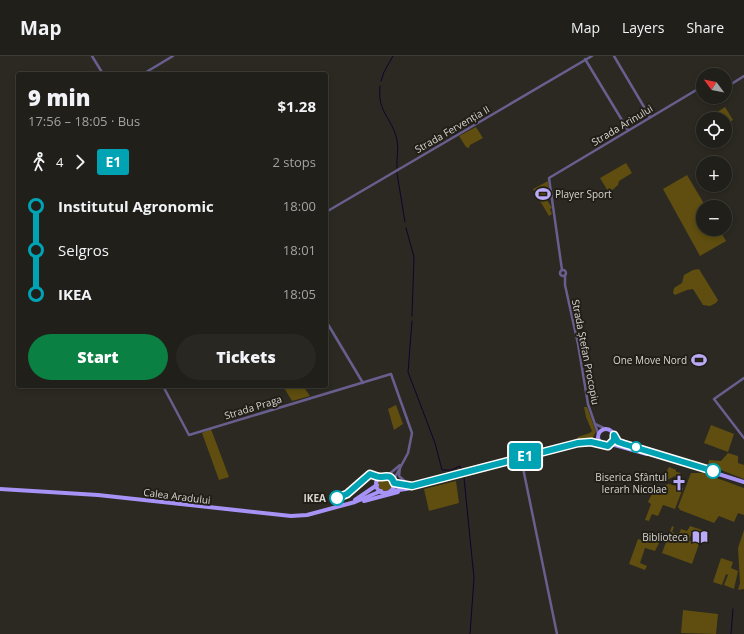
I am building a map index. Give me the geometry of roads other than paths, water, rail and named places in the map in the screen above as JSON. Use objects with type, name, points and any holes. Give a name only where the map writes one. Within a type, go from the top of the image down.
[{"type":"main road","points":[[591,442],[598,434],[606,429],[612,431],[618,442],[744,484]]},
{"type":"main road","points":[[598,434],[600,444]]},
{"type":"main road","points":[[611,444],[614,440],[614,435]]},
{"type":"main road","points":[[350,503],[378,497],[412,486],[531,455],[591,442],[605,446],[611,444],[692,467],[744,484]]},
{"type":"main road","points":[[387,476],[394,482],[412,486],[387,492],[381,491],[377,485],[380,477],[387,476]]},
{"type":"main road","points":[[391,490],[394,482]]},
{"type":"main road","name":"Calea Aradului","points":[[350,503],[377,485]]},
{"type":"main road","name":"Calea Aradului","points":[[0,489],[98,495],[290,516],[307,515],[350,503],[381,491]]},
{"type":"street","points":[[92,56],[102,72]]},
{"type":"street","points":[[146,72],[173,56]]},
{"type":"street","name":"Strada Fervenția II","points":[[328,211],[592,56]]},
{"type":"street","points":[[614,56],[650,117]]},
{"type":"street","points":[[585,59],[628,130]]},
{"type":"street","points":[[732,84],[744,76]]},
{"type":"street","name":"Strada Arinului","points":[[563,270],[549,178],[696,90]]},
{"type":"street","points":[[563,270],[566,272],[564,275]]},
{"type":"street","points":[[563,270],[560,273],[564,275]]},
{"type":"street","name":"Strada Ștefan Procopiu","points":[[564,275],[588,404],[598,434]]},
{"type":"street","points":[[328,324],[363,383]]},
{"type":"street","name":"Strada Praga","points":[[164,388],[189,434],[391,374],[412,433],[410,448],[402,464]]},
{"type":"street","points":[[744,378],[714,399],[744,438]]},
{"type":"street","points":[[595,423],[606,429]]},
{"type":"street","points":[[531,455],[524,462],[523,468],[557,634]]},
{"type":"street","points":[[509,461],[519,462],[523,468]]},
{"type":"street","points":[[387,476],[402,464]]},
{"type":"street","points":[[394,482],[402,464]]},
{"type":"street","points":[[402,464],[399,473],[400,479],[412,486]]},
{"type":"waterway","points":[[381,81],[393,56]]},
{"type":"waterway","points":[[380,86],[381,103],[395,132],[397,140],[397,168]]},
{"type":"waterway","points":[[397,173],[405,222]]},
{"type":"waterway","points":[[406,228],[414,257],[412,316]]},
{"type":"waterway","points":[[412,321],[408,372],[435,443],[442,470],[451,470],[460,466],[462,470]]},
{"type":"waterway","points":[[464,478],[474,578],[470,634]]},
{"type":"waterway","points":[[731,634],[733,609]]},
{"type":"place","name":"Player Sport","points":[[543,194]]},
{"type":"place","name":"One Move Nord","points":[[699,360]]},
{"type":"place","name":"Biserica Sfântul Ierarh Nicolae","points":[[679,483]]},
{"type":"place","name":"IKEA","points":[[337,498]]},
{"type":"place","name":"Biblioteca","points":[[700,537]]}]
